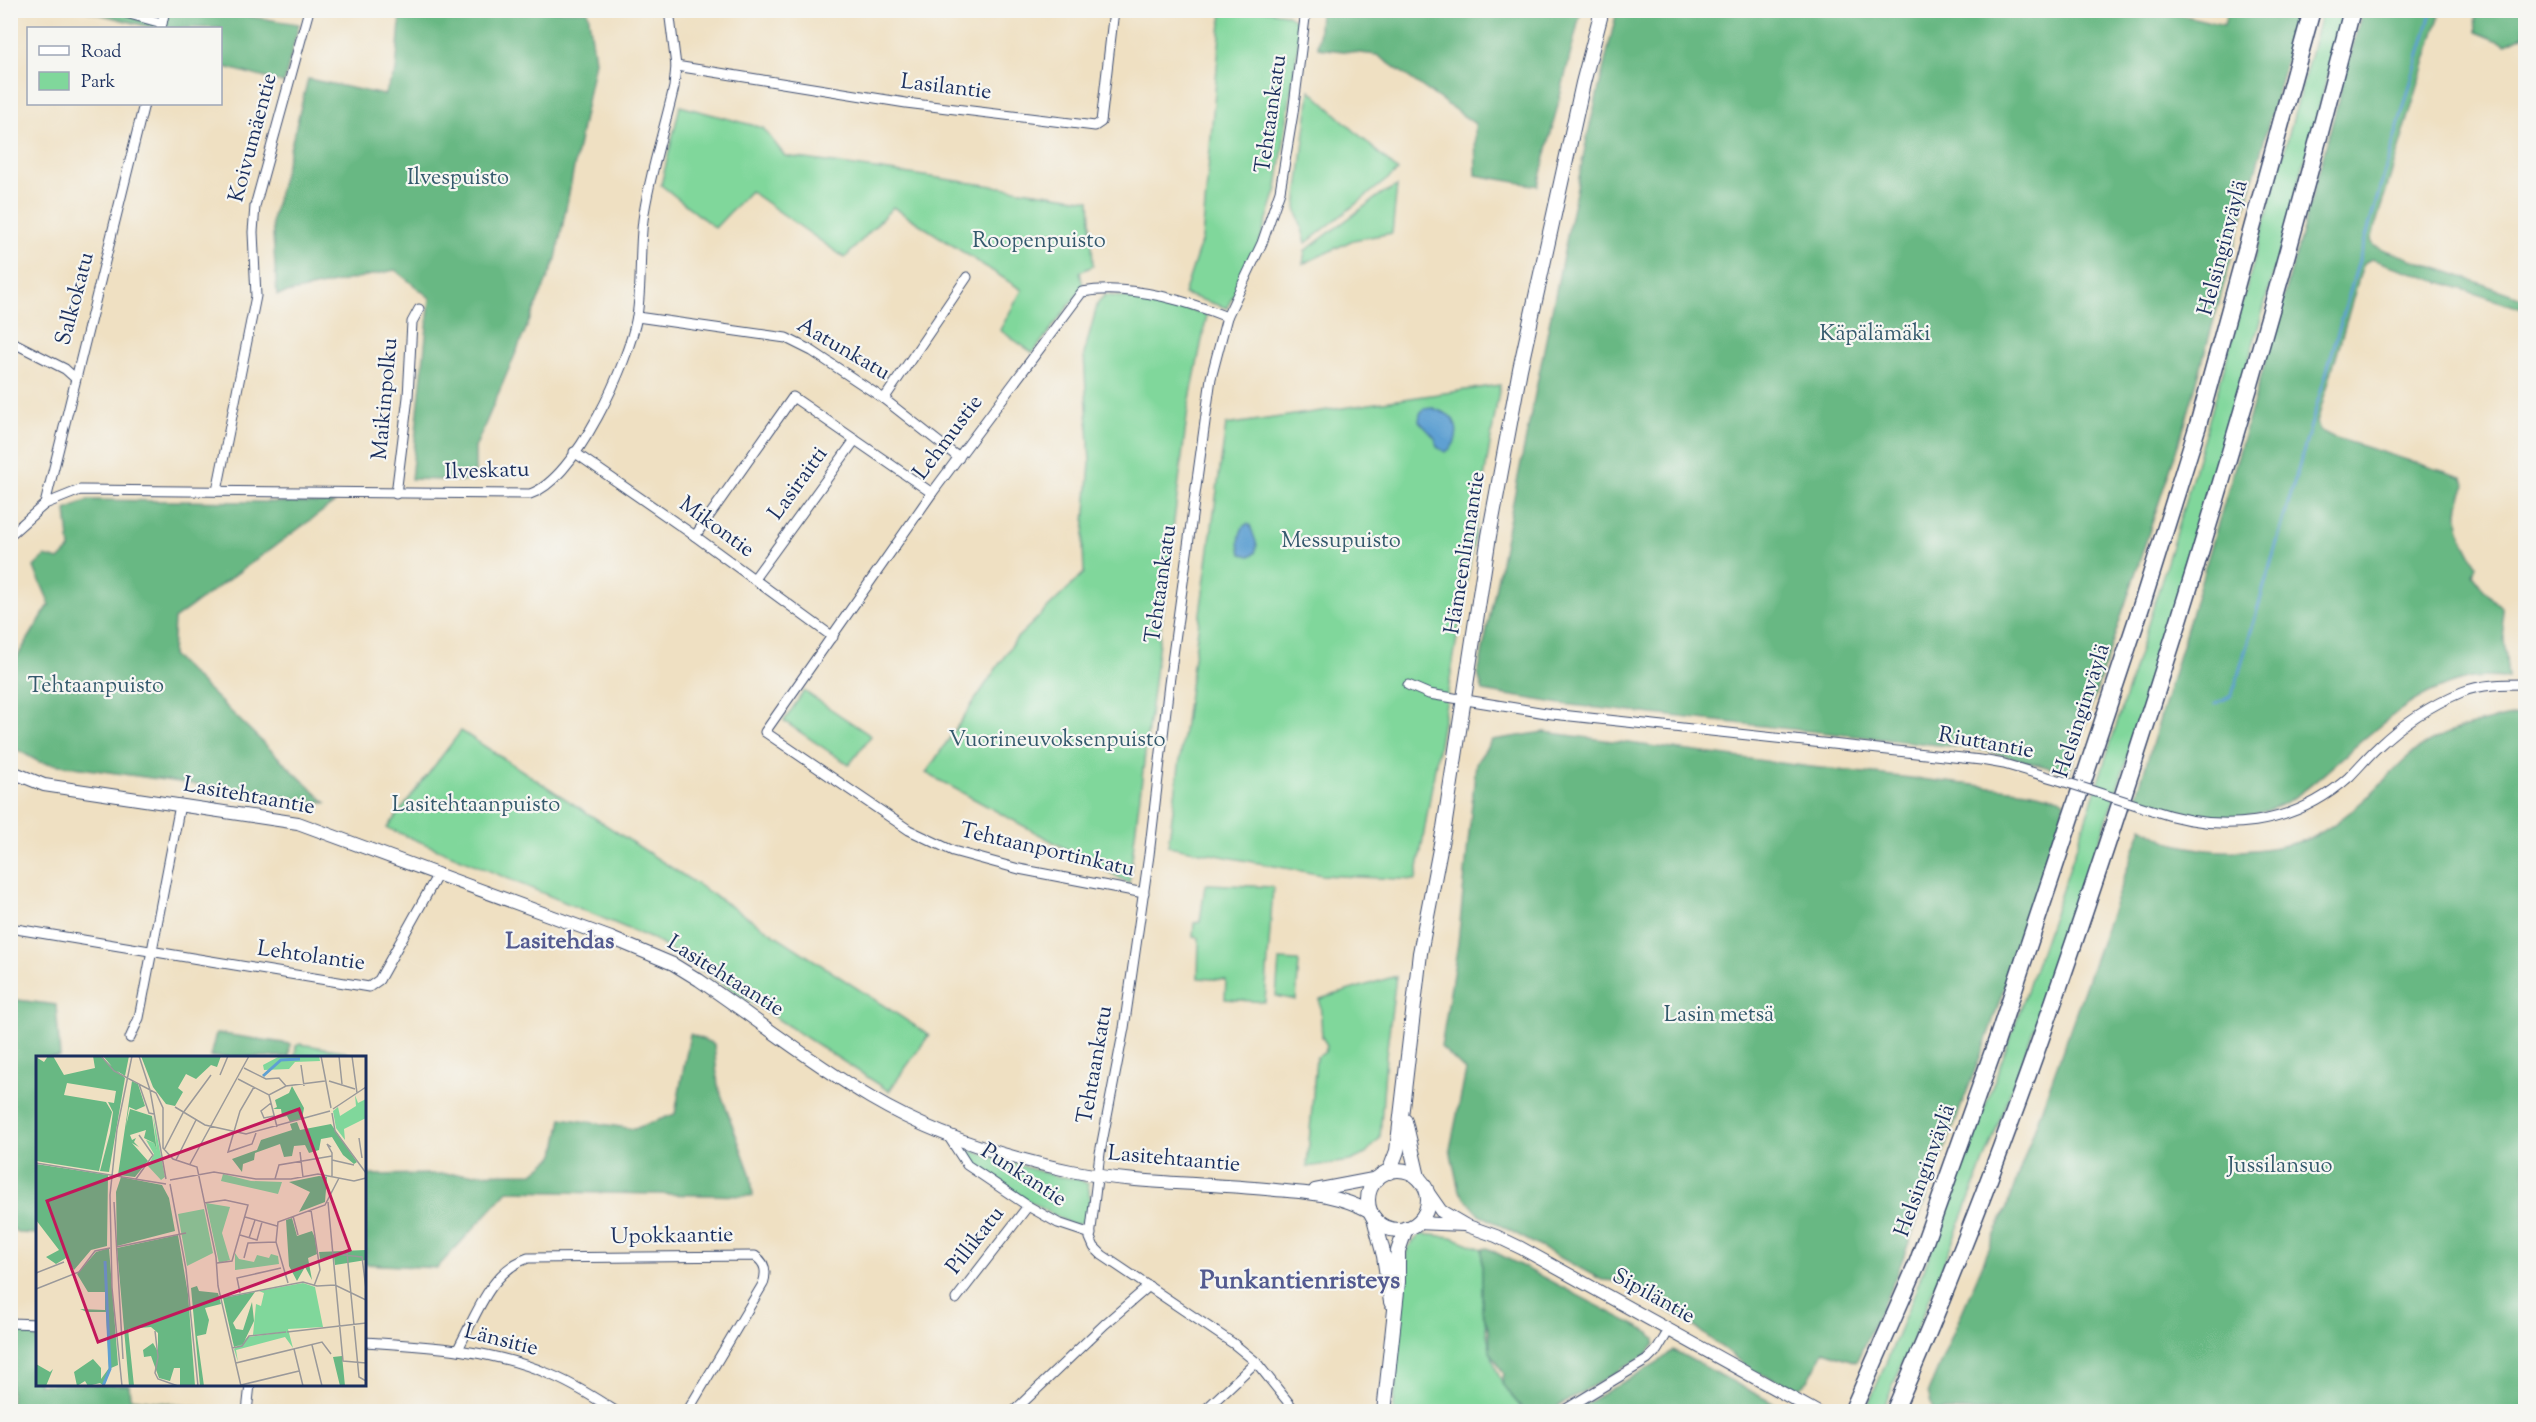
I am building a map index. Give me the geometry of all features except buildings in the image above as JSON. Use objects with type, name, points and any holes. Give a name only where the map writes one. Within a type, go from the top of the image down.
[{"type":"highway","name":"Helsinginväylä","points":[[1852,1412],[1917,1264],[1996,1043],[2141,607],[2198,425],[2312,10]]},
{"type":"highway","points":[[1894,1412],[1954,1270],[2038,1050],[2179,624],[2286,260],[2352,10]]},
{"type":"main road","name":"Hämeenlinnantie","points":[[1384,1175],[1397,1151],[1420,952],[1444,828],[1489,536],[1518,380],[1583,83],[1602,10]]},
{"type":"main road","name":"Hämeenlinnantie","points":[[1403,1107],[1418,1177]]},
{"type":"main road","points":[[1384,1412],[1398,1282],[1398,1251],[1411,1226],[1427,1207],[1426,1191],[1418,1177],[1406,1171],[1384,1175],[1369,1194],[1384,1256],[1393,1316]]},
{"type":"main road","points":[[1372,1214],[1386,1227],[1411,1226]]},
{"type":"street","points":[[115,10],[162,26],[165,10]]},
{"type":"street","name":"Koivumäentie","points":[[217,490],[256,296],[253,232],[255,206],[309,10]]},
{"type":"street","name":"Ilveskatu","points":[[10,535],[45,504],[68,494],[95,488],[396,494],[530,494],[548,485],[596,419],[629,347],[637,317],[643,221],[674,87],[675,66],[669,10]]},
{"type":"street","name":"Lasilantie","points":[[675,66],[906,104],[1095,126],[1101,122],[1113,10]]},
{"type":"street","name":"Tehtaankatu","points":[[1098,1174],[1100,1152],[1124,1028],[1144,893],[1211,378],[1227,317],[1262,243],[1280,191],[1306,10]]},
{"type":"street","name":"Salkokatu","points":[[45,504],[75,378],[106,266],[144,105]]},
{"type":"street","name":"Aatunkatu","points":[[637,317],[786,338],[812,351],[884,399],[967,277]]},
{"type":"street","name":"Lehmustie","points":[[765,732],[932,493],[1082,292],[1099,289],[1144,294],[1194,305],[1227,317]]},
{"type":"street","name":"Maikinpolku","points":[[396,494],[406,408],[412,322],[419,309]]},
{"type":"street","points":[[10,341],[57,364],[75,378]]},
{"type":"street","points":[[695,536],[793,397],[932,493]]},
{"type":"street","points":[[884,399],[958,458]]},
{"type":"street","name":"Lasiraitti","points":[[754,579],[855,440]]},
{"type":"street","name":"Mikontie","points":[[574,452],[695,536],[833,637]]},
{"type":"street","name":"Riuttantie","points":[[1408,685],[1429,694],[1552,714],[1981,760],[2004,764],[2062,781],[2172,817],[2217,824],[2251,823],[2270,819],[2325,795],[2349,777],[2377,747],[2404,724],[2464,691],[2526,684]]},
{"type":"street","name":"Tehtaanportinkatu","points":[[765,732],[880,811],[928,840],[965,855],[1055,877],[1144,893]]},
{"type":"street","name":"Lasitehtaantie","points":[[10,771],[44,786],[298,823],[611,939],[673,964],[872,1098],[947,1134],[1034,1162],[1098,1174],[1305,1192],[1349,1200],[1372,1214]]},
{"type":"street","points":[[130,1038],[140,1018],[180,805]]},
{"type":"street","name":"Lehtolantie","points":[[10,928],[369,987],[379,980],[438,874]]},
{"type":"street","name":"Punkantie","points":[[947,1134],[967,1165],[1028,1206],[1071,1229],[1090,1234],[1098,1174]]},
{"type":"street","name":"Lasitehtaantie","points":[[1305,1192],[1384,1175]]},
{"type":"street","name":"Sipiläntie","points":[[1426,1191],[1441,1211],[1465,1225],[1521,1248],[1817,1412]]},
{"type":"street","name":"Pillikatu","points":[[956,1299],[1028,1206]]},
{"type":"street","name":"Sipiläntie","points":[[1411,1226],[1465,1225]]},
{"type":"street","points":[[1090,1234],[1091,1243],[1102,1255],[1256,1362],[1296,1412]]},
{"type":"street","name":"Upokkaantie","points":[[458,1349],[494,1282],[507,1267],[528,1258],[755,1256],[766,1270],[764,1284],[687,1412]]},
{"type":"street","points":[[1013,1412],[1149,1286]]},
{"type":"street","points":[[10,1323],[36,1324]]},
{"type":"street","points":[[1561,1412],[1647,1360],[1657,1350],[1669,1330]]},
{"type":"street","name":"Länsitie","points":[[366,1342],[458,1349],[502,1359],[549,1374],[617,1412]]},
{"type":"street","points":[[1203,1412],[1256,1362]]},
{"type":"street","points":[[247,1412],[250,1386]]},
{"type":"green space","points":[[1262,10],[1286,14],[1301,24],[1277,188],[1260,241],[1227,308],[1184,294],[1202,239],[1222,11]]},
{"type":"green space","points":[[87,11],[212,11],[299,24],[284,83],[222,66],[222,27],[150,27]]},
{"type":"green space","name":"Ilvespuisto","points":[[401,11],[588,11],[595,61],[556,259],[475,448],[475,481],[411,479],[430,298],[395,270],[277,295],[272,220],[308,79],[384,95],[396,71]]},
{"type":"green space","points":[[1320,11],[1581,11],[1538,186],[1476,175],[1475,124],[1377,55],[1318,48]]},
{"type":"green space","name":"Käpälämäki","points":[[1617,11],[2164,11],[2224,25],[2227,11],[2300,11],[2185,424],[2069,773],[1984,750],[1561,704],[1483,691],[1478,674],[1587,138]]},
{"type":"green space","points":[[2322,11],[2345,11],[2247,367],[2140,720],[2019,1068],[1953,1241],[1882,1411],[1865,1412],[1970,1148],[2092,801],[2213,407]]},
{"type":"green space","points":[[2362,11],[2441,11],[2371,240],[2374,246],[2525,299],[2525,310],[2371,259],[2364,263],[2361,271],[2317,422],[2319,430],[2333,437],[2462,477],[2466,485],[2459,507],[2459,526],[2465,544],[2476,564],[2473,574],[2484,590],[2501,607],[2508,678],[2472,678],[2452,683],[2415,701],[2397,712],[2365,738],[2319,779],[2276,807],[2234,817],[2184,812],[2136,798],[2281,307]]},
{"type":"green space","points":[[2475,11],[2525,11],[2525,35],[2506,44],[2476,32]]},
{"type":"green space","points":[[1310,90],[1398,171],[1306,243],[1296,208]]},
{"type":"green space","name":"Roopenpuisto","points":[[680,106],[763,128],[785,156],[1090,200],[1093,266],[1080,272],[1083,287],[1033,353],[1000,330],[1022,290],[893,207],[845,258],[750,191],[715,228],[661,185]]},
{"type":"green space","points":[[1397,186],[1392,233],[1353,240],[1303,264],[1305,251],[1380,195]]},
{"type":"green space","name":"Vuorineuvoksenpuisto","points":[[1105,295],[1169,303],[1207,315],[1188,409],[1129,883],[926,773],[1016,639],[1084,573],[1083,547],[1090,463],[1084,354],[1098,302]]},
{"type":"green space","name":"Messupuisto","points":[[1500,385],[1416,880],[1322,875],[1168,846],[1226,425]]},
{"type":"green space","name":"Tehtaanpuisto","points":[[88,500],[334,503],[174,619],[172,655],[326,803],[39,762],[11,746],[11,667],[49,605],[34,567],[45,556],[59,560],[70,549],[66,510]]},
{"type":"green space","points":[[804,691],[871,736],[849,765],[784,721]]},
{"type":"green space","name":"Jussilansuo","points":[[2517,715],[2526,755],[2525,1411],[1933,1411],[1928,1392],[2006,1209],[2142,827],[2171,843],[2207,850],[2257,850],[2305,840],[2329,828],[2345,816],[2409,756],[2426,744],[2470,726]]},
{"type":"green space","name":"Lasitehtaanpuisto","points":[[461,731],[929,1035],[889,1091],[655,940],[387,828]]},
{"type":"green space","name":"Lasin metsä","points":[[1544,732],[1811,767],[2028,791],[2059,798],[2065,802],[2063,817],[1982,1052],[1895,1279],[1856,1362],[1824,1351],[1808,1381],[1798,1388],[1755,1372],[1685,1320],[1644,1297],[1630,1282],[1602,1280],[1479,1214],[1459,1191],[1450,1149],[1466,1071],[1441,1047],[1458,943],[1476,763],[1492,740]]},
{"type":"green space","points":[[1205,885],[1273,887],[1265,1002],[1225,999],[1226,980],[1198,978],[1199,938],[1193,937],[1194,923],[1200,922]]},
{"type":"green space","points":[[1279,960],[1298,961],[1299,963],[1296,1000],[1276,996]]},
{"type":"green space","points":[[1396,976],[1386,1056],[1380,1138],[1366,1154],[1350,1161],[1307,1167],[1316,1058],[1325,1052],[1327,1045],[1322,1037],[1320,999]]},
{"type":"green space","points":[[10,999],[56,1005],[60,1056],[36,1056],[36,1234],[19,1233],[11,1228]]},
{"type":"green space","points":[[216,1033],[290,1044],[289,1056],[210,1056]]},
{"type":"green space","points":[[690,1034],[714,1044],[718,1086],[751,1176],[753,1196],[508,1191],[437,1268],[366,1264],[366,1175],[533,1173],[555,1155],[562,1118],[634,1129],[675,1114]]},
{"type":"green space","points":[[300,1044],[343,1051],[350,1056],[295,1056],[296,1046]]},
{"type":"green space","points":[[969,1150],[1055,1176],[1078,1179],[1088,1184],[1090,1198],[1087,1219],[1079,1224],[1070,1224],[1018,1195],[970,1161],[964,1153]]},
{"type":"green space","points":[[1421,1234],[1452,1237],[1482,1249],[1484,1316],[1490,1349],[1501,1381],[1521,1407],[1518,1412],[1393,1412],[1408,1247]]},
{"type":"green space","points":[[1487,1248],[1650,1333],[1655,1339],[1655,1344],[1646,1355],[1550,1411],[1519,1411],[1521,1407],[1502,1384],[1504,1374],[1490,1351],[1489,1330],[1482,1311],[1482,1249]]},
{"type":"green space","points":[[10,1328],[36,1329],[36,1386],[129,1386],[130,1398],[225,1411],[11,1411]]},
{"type":"green space","points":[[1673,1350],[1788,1411],[1573,1411],[1660,1361]]},
{"type":"water","points":[[1433,408],[1449,416],[1456,426],[1455,441],[1445,452],[1437,447],[1435,438],[1419,421],[1423,409]]},
{"type":"water","points":[[1247,524],[1250,525],[1257,545],[1255,553],[1250,556],[1242,554],[1240,546],[1241,533]]},
{"type":"waterway","points":[[2215,704],[2231,696],[2235,686],[2432,10]]},
{"type":"district","name":"Lasitehdas","points":[[560,942]]},
{"type":"district","name":"Punkantienristeys","points":[[1300,1281]]}]
